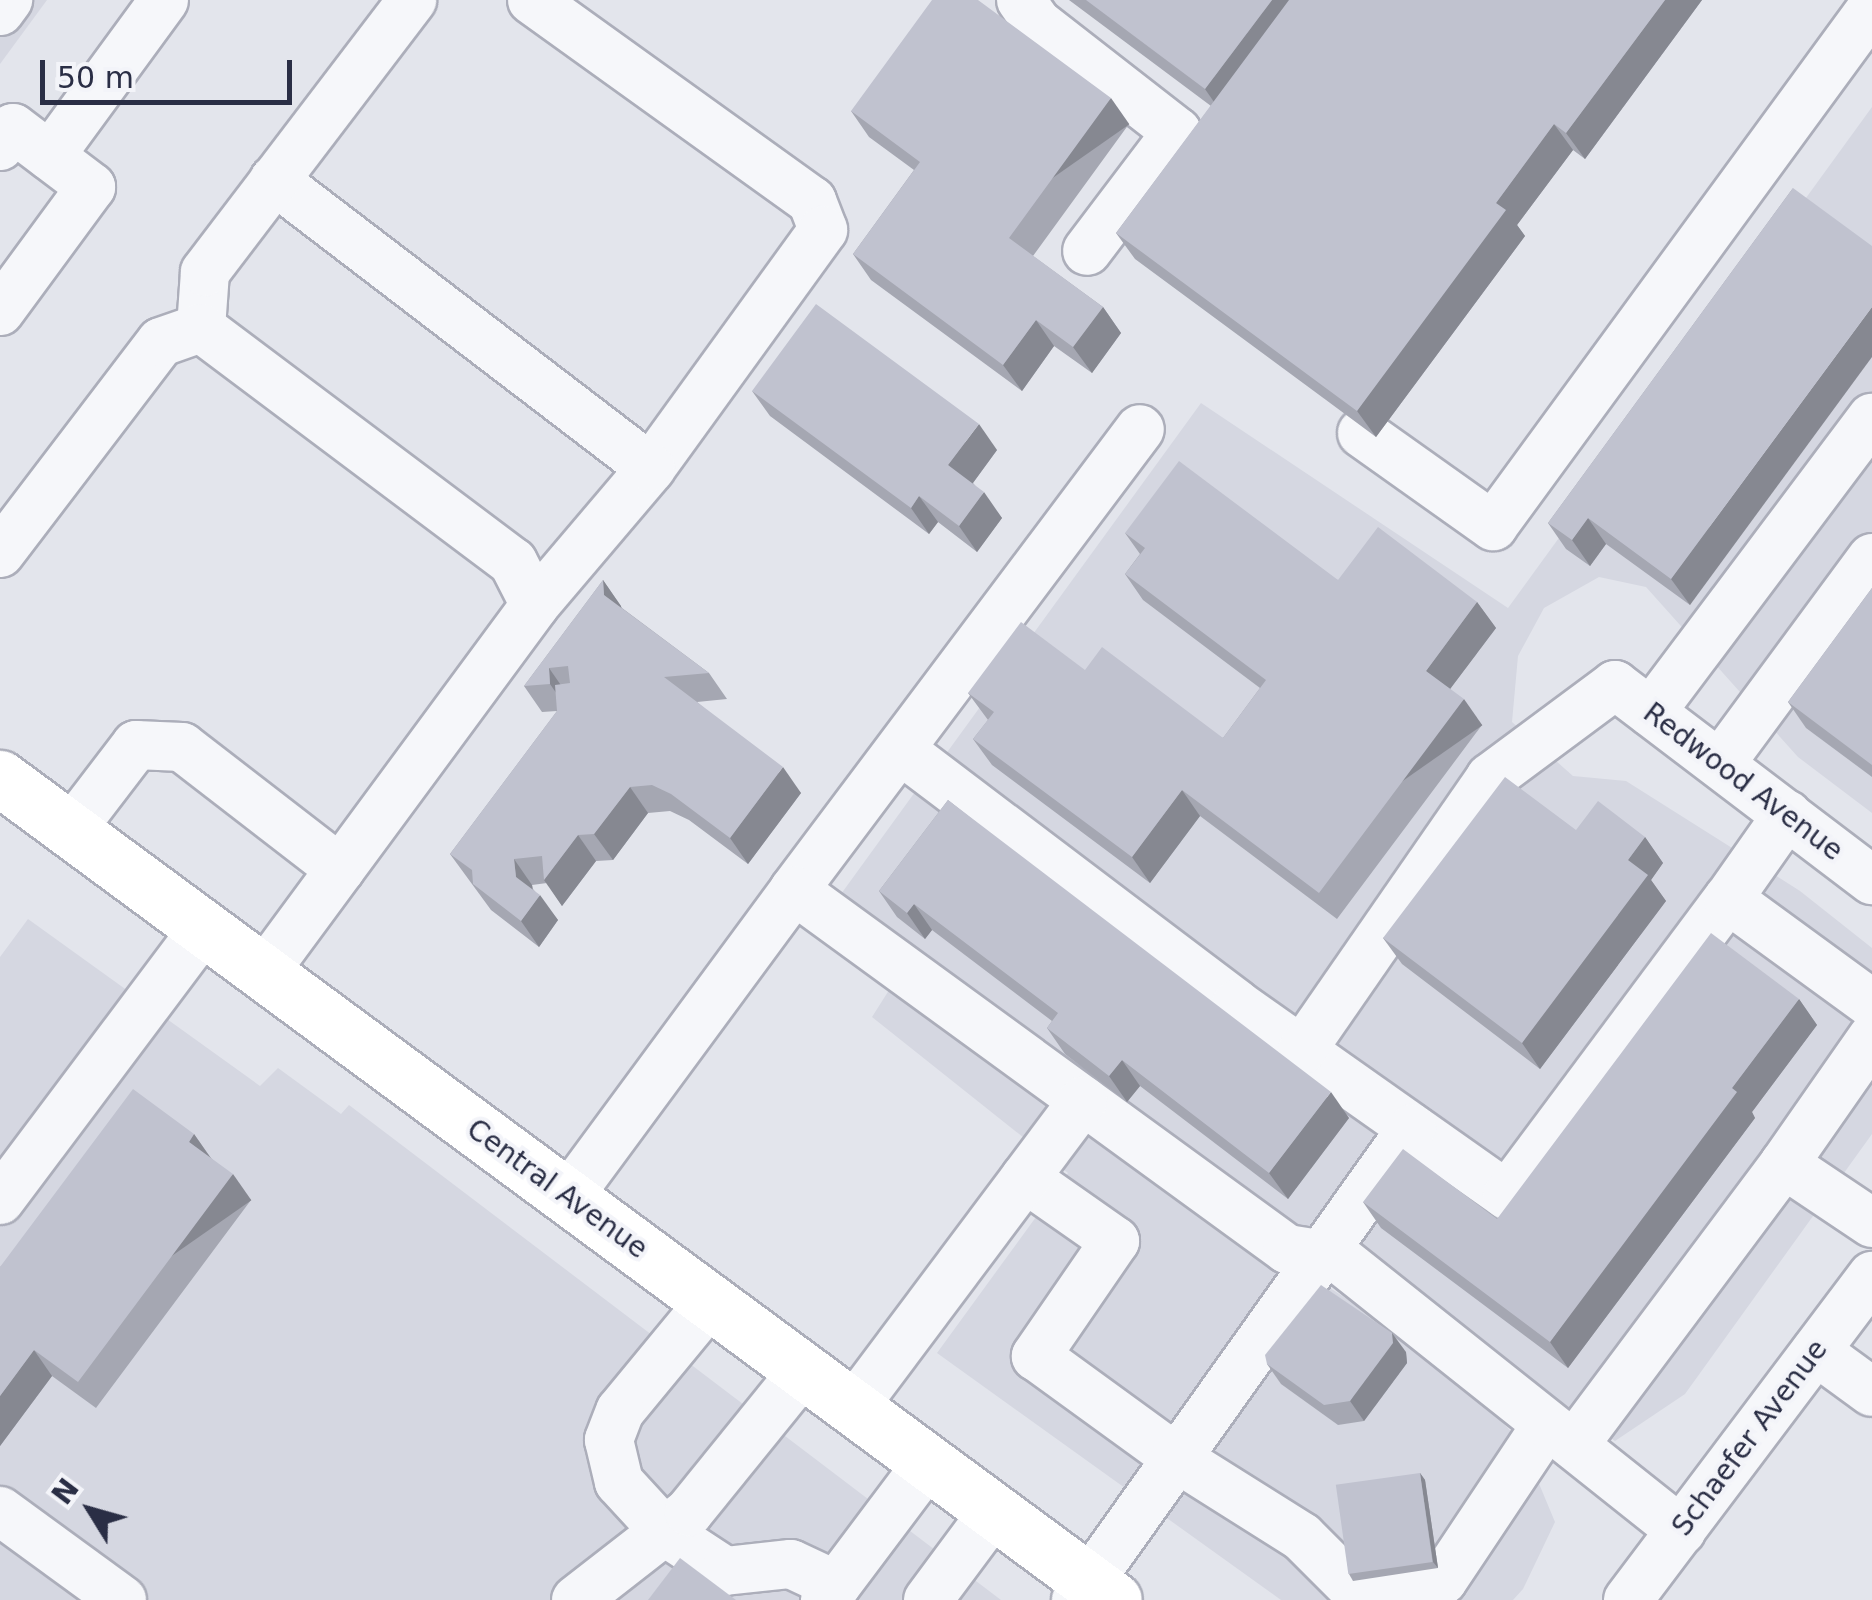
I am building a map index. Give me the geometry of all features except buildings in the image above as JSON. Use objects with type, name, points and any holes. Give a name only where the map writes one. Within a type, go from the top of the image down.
[{"type":"main road","name":"Central Avenue","points":[[0,778],[994,1511],[1093,1594]]},
{"type":"street","points":[[0,11],[8,0]]},
{"type":"street","points":[[50,156],[164,0]]},
{"type":"street","points":[[201,328],[205,272],[412,0]]},
{"type":"street","points":[[264,972],[536,605],[651,468],[822,230],[812,201],[532,0]]},
{"type":"street","points":[[1022,0],[1037,24],[1176,132],[1087,252]]},
{"type":"street","points":[[1362,433],[1494,526],[1872,8]]},
{"type":"street","points":[[0,146],[13,128],[90,187],[0,311]]},
{"type":"street","points":[[274,180],[651,468]]},
{"type":"street","points":[[0,554],[161,342],[201,328]]},
{"type":"street","points":[[201,328],[512,562],[536,605]]},
{"type":"street","points":[[1302,1050],[1490,778],[1633,698],[1872,418]]},
{"type":"street","points":[[568,1197],[1140,429]]},
{"type":"street","points":[[1720,764],[1872,558]]},
{"type":"street","name":"Redwood Avenue","points":[[1633,698],[1872,880]]},
{"type":"street","points":[[71,830],[136,745],[182,747],[340,869]]},
{"type":"street","points":[[902,751],[1302,1050],[1507,1195],[1787,815]]},
{"type":"street","points":[[794,890],[1286,1249],[1336,1256],[1681,1531]]},
{"type":"street","points":[[1728,899],[1872,1004]]},
{"type":"street","points":[[0,1200],[204,928]]},
{"type":"street","points":[[1025,1178],[1115,1242],[1036,1356],[1175,1457],[1302,1537],[1364,1598],[1443,1580],[1784,1164],[1872,1038]]},
{"type":"street","points":[[853,1408],[1083,1100]]},
{"type":"street","points":[[1093,1594],[1175,1457],[1412,1128]]},
{"type":"street","points":[[1784,1164],[1872,1223]]},
{"type":"street","name":"Schaefer Avenue","points":[[1647,1593],[1681,1531],[1872,1276]]},
{"type":"street","points":[[710,1302],[620,1411],[610,1440],[619,1482],[664,1531],[725,1571],[791,1564],[830,1592],[928,1463]]},
{"type":"street","points":[[1816,1351],[1872,1392]]},
{"type":"street","points":[[576,1600],[689,1512],[804,1371]]},
{"type":"street","points":[[0,1511],[122,1600]]},
{"type":"street","points":[[928,1600],[994,1511]]},
{"type":"shaded area","points":[[0,0],[47,0],[0,64]]},
{"type":"shaded area","points":[[1872,107],[1872,813],[1798,757],[1646,587],[1599,577],[1544,608],[1518,656],[1512,722],[1573,776],[1626,781],[1800,891],[1872,948],[1872,1134],[1685,1394],[1615,1441],[1351,1253],[1428,1116],[940,762],[1201,403],[1508,608]]},
{"type":"shaded area","points":[[923,781],[1391,1128],[1327,1286],[1448,1365],[1522,1443],[1555,1522],[1523,1589],[1513,1600],[1281,1600],[937,1353],[1068,1173],[872,1017],[891,987],[812,934]]},
{"type":"shaded area","points":[[28,919],[260,1086],[278,1068],[341,1114],[349,1105],[1001,1600],[0,1600],[0,957]]}]
